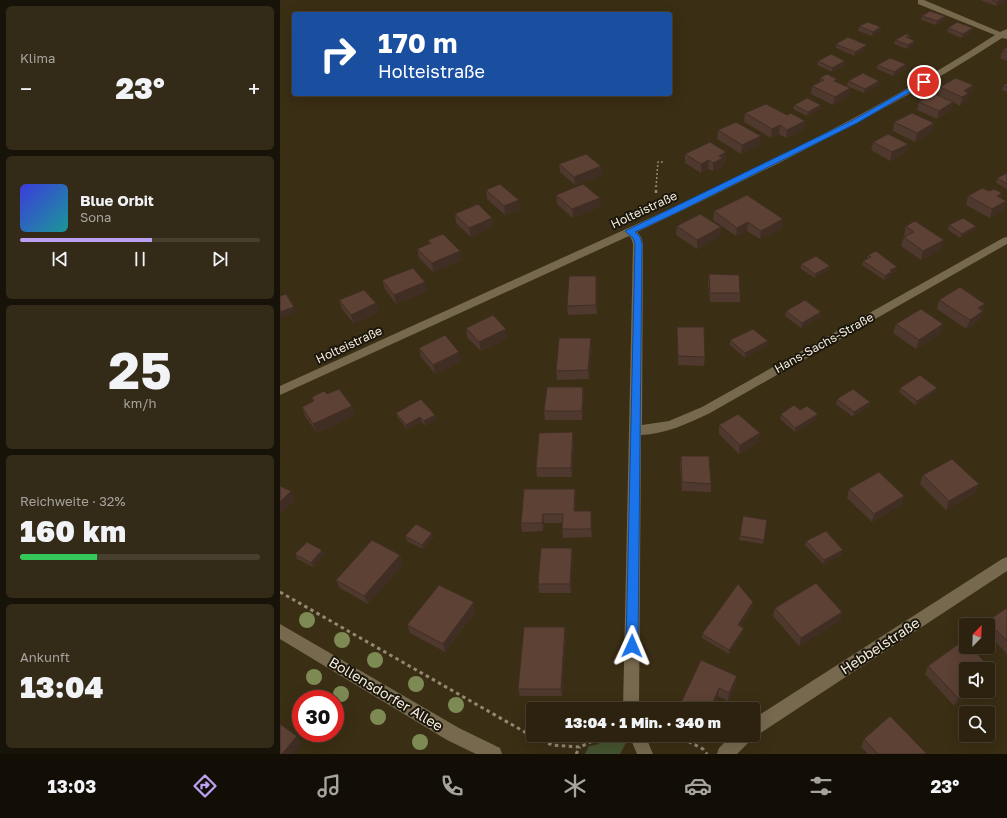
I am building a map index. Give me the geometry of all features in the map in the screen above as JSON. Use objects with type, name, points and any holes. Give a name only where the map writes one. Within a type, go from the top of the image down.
[{"type":"street","points":[[921,2],[1005,35]]},
{"type":"street","name":"Holteistraße","points":[[280,391],[682,207],[855,121],[952,67],[1005,35]]},
{"type":"street","points":[[629,231],[636,237],[638,244],[631,702]]},
{"type":"street","name":"Hans-Sachs-Straße","points":[[636,430],[651,431],[673,425],[706,410],[1007,240]]},
{"type":"street","name":"Hebbelstraße","points":[[760,723],[1007,562]]},
{"type":"street","name":"Bollensdorfer Allee","points":[[280,632],[453,734],[494,754]]},
{"type":"street","points":[[640,742],[645,754]]},
{"type":"street","points":[[725,754],[737,742]]},
{"type":"path","points":[[656,193],[658,162],[664,162]]},
{"type":"path","points":[[280,592],[530,735],[552,745],[580,747],[591,742]]},
{"type":"path","points":[[690,742],[703,749],[707,754]]},
{"type":"path","points":[[576,754],[580,747]]},
{"type":"green space","points":[[601,742],[626,742],[620,754],[585,754],[589,746]]},
{"type":"building","points":[[930,11],[945,16],[937,21],[922,16]]},
{"type":"building","points":[[868,22],[881,27],[873,32],[859,26]]},
{"type":"building","points":[[957,22],[973,28],[963,34],[948,28]]},
{"type":"building","points":[[906,34],[910,35],[906,37],[915,41],[908,45],[895,40]]},
{"type":"building","points":[[848,37],[867,45],[855,52],[836,44]]},
{"type":"building","points":[[831,54],[845,61],[832,68],[818,61]]},
{"type":"building","points":[[890,58],[906,64],[894,72],[877,65]]},
{"type":"building","points":[[863,73],[879,81],[865,89],[848,81]]},
{"type":"building","points":[[827,74],[837,79],[834,81],[850,88],[835,97],[812,86],[824,80],[820,78]]},
{"type":"building","points":[[956,78],[973,85],[964,91],[969,93],[962,97],[940,87]]},
{"type":"building","points":[[933,93],[953,102],[939,111],[919,102]]},
{"type":"building","points":[[807,98],[821,105],[808,112],[794,105]]},
{"type":"building","points":[[766,104],[787,115],[791,113],[805,121],[787,130],[780,125],[772,129],[745,113]]},
{"type":"building","points":[[912,113],[934,123],[917,133],[894,122]]},
{"type":"building","points":[[736,122],[761,136],[742,145],[718,130]]},
{"type":"building","points":[[888,134],[908,144],[892,152],[873,142]]},
{"type":"building","points":[[710,142],[726,152],[719,156],[723,158],[713,163],[709,160],[701,164],[685,154]]},
{"type":"building","points":[[586,154],[601,166],[574,177],[559,164]]},
{"type":"building","points":[[1007,173],[1007,184],[997,178]]},
{"type":"building","points":[[500,184],[519,200],[504,206],[486,190]]},
{"type":"building","points":[[583,184],[600,198],[572,209],[556,195]]},
{"type":"building","points":[[982,188],[989,191],[994,189],[1002,193],[997,196],[1006,201],[992,209],[968,196]]},
{"type":"building","points":[[747,195],[783,219],[761,231],[748,222],[737,228],[714,211]]},
{"type":"building","points":[[478,204],[492,218],[469,228],[455,214]]},
{"type":"building","points":[[700,214],[721,227],[697,240],[677,226]]},
{"type":"building","points":[[963,218],[976,226],[962,234],[949,225]]},
{"type":"building","points":[[915,221],[944,240],[923,251],[904,237],[914,232],[906,226]]},
{"type":"building","points":[[443,234],[460,251],[432,263],[417,249],[431,243],[428,240]]},
{"type":"building","points":[[876,251],[897,267],[890,270],[892,271],[885,276],[863,261],[871,257],[868,255]]},
{"type":"building","points":[[816,256],[830,266],[815,274],[801,264]]},
{"type":"building","points":[[413,268],[425,282],[394,295],[382,280]]},
{"type":"building","points":[[709,274],[739,275],[740,293],[710,293]]},
{"type":"building","points":[[569,276],[596,276],[596,305],[567,306]]},
{"type":"building","points":[[960,287],[985,304],[978,308],[983,311],[970,320],[939,300]]},
{"type":"building","points":[[364,290],[376,303],[351,315],[339,300]]},
{"type":"building","points":[[286,294],[294,307],[280,312],[280,296]]},
{"type":"building","points":[[805,300],[821,312],[802,323],[786,311]]},
{"type":"building","points":[[921,309],[943,324],[919,340],[896,324]]},
{"type":"building","points":[[493,315],[506,329],[479,342],[466,328]]},
{"type":"building","points":[[677,327],[704,327],[705,357],[678,356]]},
{"type":"building","points":[[753,329],[768,341],[745,353],[730,340]]},
{"type":"building","points":[[445,335],[459,352],[433,365],[419,348]]},
{"type":"building","points":[[559,338],[591,338],[588,370],[556,371]]},
{"type":"building","points":[[920,375],[937,388],[917,401],[900,388]]},
{"type":"building","points":[[547,387],[583,387],[582,411],[544,411]]},
{"type":"building","points":[[339,389],[352,406],[313,424],[302,407],[314,401],[312,397],[324,391],[327,394]]},
{"type":"building","points":[[853,389],[870,402],[854,412],[837,399]]},
{"type":"building","points":[[421,399],[435,415],[424,421],[420,417],[406,425],[396,413]]},
{"type":"building","points":[[794,405],[800,410],[807,406],[818,414],[795,428],[781,414]]},
{"type":"building","points":[[738,414],[760,433],[740,445],[719,425]]},
{"type":"building","points":[[573,432],[571,468],[536,468],[539,433]]},
{"type":"building","points":[[681,456],[709,456],[711,484],[682,482]]},
{"type":"building","points":[[952,459],[979,484],[949,501],[923,475]]},
{"type":"building","points":[[879,472],[904,496],[874,514],[849,489]]},
{"type":"building","points":[[280,486],[291,491],[280,502]]},
{"type":"building","points":[[524,489],[575,489],[574,511],[591,511],[591,529],[562,529],[563,514],[543,514],[542,523],[521,523]]},
{"type":"building","points":[[743,516],[767,520],[764,540],[740,536]]},
{"type":"building","points":[[416,524],[432,533],[422,545],[405,536]]},
{"type":"building","points":[[826,531],[843,550],[824,560],[806,541]]},
{"type":"building","points":[[372,540],[400,555],[364,596],[336,580]]},
{"type":"building","points":[[307,542],[322,550],[311,563],[295,554]]},
{"type":"building","points":[[541,548],[572,548],[570,584],[538,584]]},
{"type":"building","points":[[816,583],[842,612],[801,638],[775,608]]},
{"type":"building","points":[[738,584],[753,602],[738,625],[744,628],[729,650],[702,634]]},
{"type":"building","points":[[439,585],[474,602],[443,644],[407,625]]},
{"type":"building","points":[[1007,608],[1007,641],[995,629],[995,618],[992,618]]},
{"type":"building","points":[[524,627],[565,627],[561,689],[518,689]]},
{"type":"building","points":[[959,644],[959,654],[977,654],[985,662],[959,662],[958,698],[928,666]]},
{"type":"building","points":[[701,660],[737,676],[729,693],[719,688],[713,702],[681,702]]},
{"type":"building","points":[[890,716],[926,753],[878,754],[864,739]]},
{"type":"building","points":[[280,724],[292,732],[292,742],[282,754],[280,754]]},
{"type":"route","points":[[632,646],[638,244],[636,237],[629,231],[675,210],[855,121],[924,82]]}]
